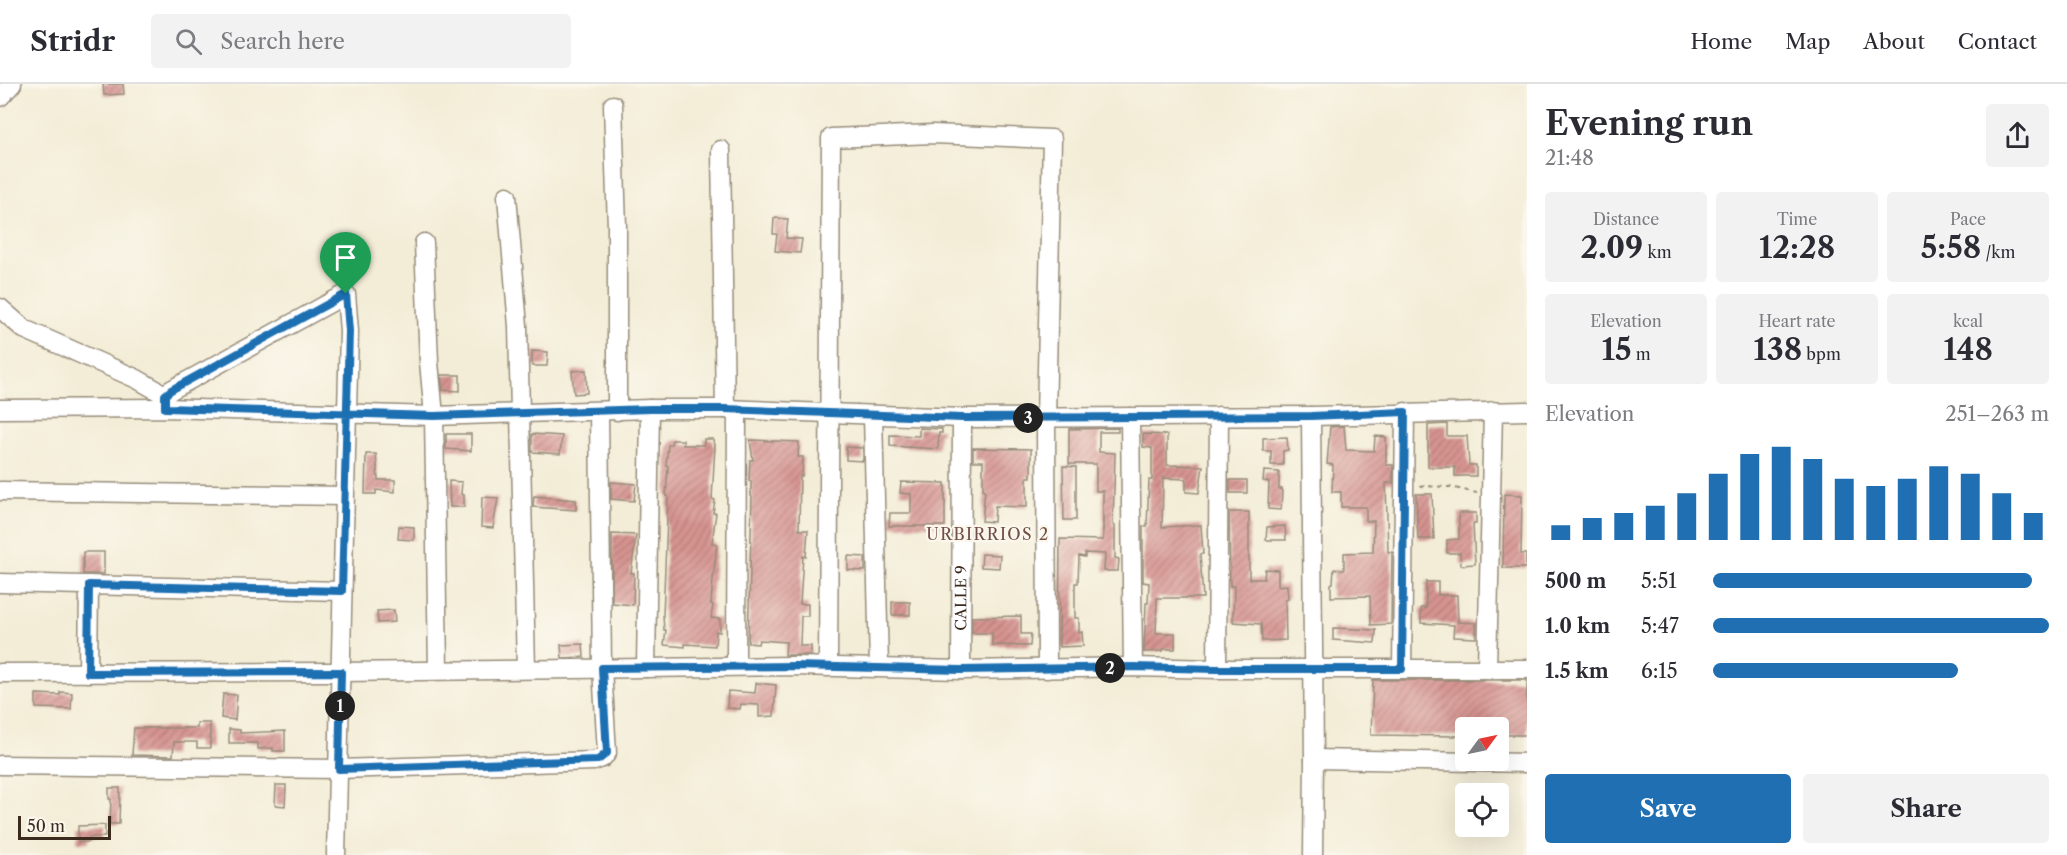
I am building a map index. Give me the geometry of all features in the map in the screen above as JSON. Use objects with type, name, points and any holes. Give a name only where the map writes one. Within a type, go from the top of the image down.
[{"type":"street","points":[[0,97],[12,84]]},
{"type":"street","points":[[613,105],[617,228],[617,411]]},
{"type":"street","points":[[828,667],[831,138],[933,134],[1052,139],[1046,418],[1047,669]]},
{"type":"street","points":[[721,150],[731,410],[736,666]]},
{"type":"street","points":[[507,196],[518,326],[526,669]]},
{"type":"street","points":[[424,243],[429,362],[434,416],[438,670]]},
{"type":"street","points":[[165,401],[171,390],[346,294],[349,331],[336,855]]},
{"type":"street","points":[[0,308],[24,329],[137,379],[165,401]]},
{"type":"street","points":[[0,409],[165,401],[346,415],[434,416],[650,409],[962,418],[1311,416],[1405,412],[1527,411]]},
{"type":"street","points":[[646,668],[650,409]]},
{"type":"street","points":[[1487,668],[1493,411]]},
{"type":"street","points":[[0,765],[339,769],[598,760],[607,753],[602,668],[599,412]]},
{"type":"street","points":[[1402,669],[1406,485],[1405,412]]},
{"type":"street","points":[[873,415],[879,667]]},
{"type":"street","points":[[1216,669],[1219,416]]},
{"type":"street","points":[[1311,416],[1313,855]]},
{"type":"street","points":[[1130,417],[1133,667]]},
{"type":"street","name":"CALLE 9","points":[[961,670],[962,418]]},
{"type":"street","points":[[0,491],[344,496]]},
{"type":"street","points":[[0,583],[342,591]]},
{"type":"street","points":[[88,673],[89,585]]},
{"type":"street","points":[[0,673],[341,672],[736,666],[961,670],[1133,667],[1527,669]]},
{"type":"street","points":[[1314,759],[1527,763]]},
{"type":"path","points":[[1406,485],[1450,487],[1474,492],[1490,499]]},
{"type":"building","points":[[103,84],[123,84],[124,94],[104,95]]},
{"type":"building","points":[[774,218],[788,219],[786,238],[802,239],[800,253],[775,251],[777,234],[773,234]]},
{"type":"building","points":[[532,351],[548,352],[547,366],[532,366]]},
{"type":"building","points":[[586,370],[587,393],[574,394],[572,371]]},
{"type":"building","points":[[441,375],[460,375],[460,391],[443,390]]},
{"type":"building","points":[[1447,424],[1447,436],[1467,436],[1469,465],[1476,465],[1476,476],[1455,476],[1455,467],[1428,467],[1428,425]]},
{"type":"building","points":[[1344,426],[1346,450],[1374,451],[1375,436],[1386,437],[1386,465],[1393,465],[1393,483],[1386,483],[1388,552],[1392,552],[1391,624],[1371,625],[1370,596],[1331,597],[1334,569],[1344,570],[1344,553],[1373,552],[1374,521],[1366,521],[1366,507],[1341,507],[1341,492],[1332,492],[1333,465],[1327,464],[1330,427]]},
{"type":"building","points":[[919,428],[942,429],[942,433],[939,433],[938,449],[890,446],[890,435],[919,436]]},
{"type":"building","points":[[1118,428],[1118,432],[1099,432],[1099,452],[1115,453],[1113,525],[1115,526],[1115,558],[1119,559],[1118,571],[1104,571],[1105,554],[1085,553],[1085,557],[1079,556],[1078,583],[1075,583],[1075,618],[1079,618],[1079,633],[1082,632],[1083,646],[1059,647],[1060,539],[1103,540],[1103,491],[1096,491],[1096,464],[1069,464],[1069,429]]},
{"type":"building","points":[[446,434],[471,434],[471,451],[446,449]]},
{"type":"building","points":[[532,434],[562,436],[560,454],[532,452]]},
{"type":"building","points":[[1143,434],[1167,435],[1167,465],[1203,466],[1199,493],[1186,492],[1186,479],[1163,478],[1162,527],[1201,525],[1203,598],[1157,598],[1156,633],[1175,633],[1175,649],[1144,652],[1149,583],[1143,582],[1143,526],[1147,526],[1149,480],[1152,480],[1152,448],[1143,447]]},
{"type":"building","points":[[1287,437],[1288,450],[1283,451],[1283,465],[1271,465],[1271,451],[1263,451],[1263,438]]},
{"type":"building","points":[[704,439],[713,439],[715,445],[712,499],[715,500],[713,513],[716,513],[712,543],[717,544],[711,618],[720,619],[720,632],[716,631],[715,646],[664,645],[668,445],[672,440],[683,440],[683,445],[704,445]]},
{"type":"building","points":[[750,440],[799,442],[798,457],[803,457],[802,476],[800,476],[799,530],[808,530],[806,557],[803,556],[800,604],[808,604],[808,616],[801,616],[800,646],[811,646],[811,655],[785,655],[786,642],[759,640],[758,644],[748,643],[752,497],[751,481],[749,481],[750,460],[753,460]]},
{"type":"building","points":[[846,447],[863,448],[863,461],[846,460]]},
{"type":"building","points":[[973,448],[1031,449],[1031,477],[1027,477],[1027,507],[995,506],[994,522],[982,521],[985,490],[983,490],[983,461],[973,461]]},
{"type":"building","points":[[366,454],[376,454],[378,480],[395,480],[395,492],[376,490],[376,494],[365,494]]},
{"type":"building","points":[[1063,466],[1076,467],[1076,520],[1064,520]]},
{"type":"building","points":[[1264,471],[1279,472],[1279,489],[1282,489],[1281,510],[1268,509],[1269,482],[1263,481]]},
{"type":"building","points":[[1230,480],[1247,480],[1247,493],[1230,493]]},
{"type":"building","points":[[449,481],[462,482],[461,494],[464,495],[464,507],[450,507]]},
{"type":"building","points":[[611,482],[636,484],[634,501],[611,499]]},
{"type":"building","points":[[901,482],[945,483],[945,526],[889,526],[890,513],[911,513],[911,494],[900,493]]},
{"type":"building","points":[[1416,494],[1432,494],[1434,539],[1418,539]]},
{"type":"building","points":[[1504,494],[1522,495],[1521,554],[1526,554],[1526,568],[1503,568]]},
{"type":"building","points":[[534,496],[576,500],[576,510],[533,507]]},
{"type":"building","points":[[482,497],[498,498],[493,528],[481,527]]},
{"type":"building","points":[[1229,512],[1249,512],[1249,579],[1264,579],[1265,569],[1278,570],[1278,586],[1287,585],[1286,640],[1262,641],[1261,624],[1233,622],[1234,586],[1230,586]]},
{"type":"building","points":[[1459,513],[1476,513],[1476,524],[1473,524],[1475,564],[1461,565],[1460,553],[1447,553],[1447,540],[1459,539]]},
{"type":"building","points":[[399,526],[414,527],[414,540],[398,539]]},
{"type":"building","points":[[1285,526],[1286,540],[1266,540],[1267,527]]},
{"type":"building","points":[[612,534],[636,535],[631,573],[634,573],[633,605],[612,603]]},
{"type":"building","points":[[83,552],[104,552],[104,574],[83,574]]},
{"type":"building","points":[[982,554],[1000,555],[999,568],[981,567]]},
{"type":"building","points":[[848,556],[865,557],[865,571],[848,570]]},
{"type":"building","points":[[1426,582],[1438,582],[1438,595],[1457,595],[1458,622],[1476,623],[1476,638],[1453,637],[1454,625],[1421,623],[1421,608],[1426,608]]},
{"type":"building","points":[[892,602],[910,602],[910,615],[892,615]]},
{"type":"building","points":[[394,610],[395,622],[378,623],[377,611]]},
{"type":"building","points":[[1021,616],[1021,634],[1031,634],[1030,646],[992,645],[992,633],[972,633],[972,617]]},
{"type":"building","points":[[1333,628],[1376,630],[1375,643],[1333,640]]},
{"type":"building","points":[[583,644],[584,657],[562,658],[561,645]]},
{"type":"building","points":[[1373,680],[1527,680],[1527,735],[1509,735],[1509,717],[1455,717],[1455,736],[1371,735]]},
{"type":"building","points":[[756,683],[776,685],[774,716],[759,717],[759,705],[741,704],[740,709],[727,708],[728,691],[755,693]]},
{"type":"building","points":[[60,692],[72,693],[71,709],[36,708],[36,694],[60,695]]},
{"type":"building","points":[[223,694],[237,695],[235,720],[221,718]]},
{"type":"building","points":[[197,723],[210,723],[210,748],[197,748],[197,742],[174,742],[173,756],[132,755],[134,728],[197,728]]},
{"type":"building","points":[[229,729],[240,730],[240,733],[285,731],[285,751],[273,751],[273,748],[258,749],[258,743],[229,743]]},
{"type":"building","points":[[276,785],[286,785],[285,806],[275,805]]},
{"type":"building","points":[[109,788],[120,788],[119,824],[110,824]]},
{"type":"building","points":[[105,825],[105,837],[89,837],[89,842],[78,842],[78,826]]},
{"type":"district","name":"URBIRRIOS 2","points":[[988,534]]},
{"type":"route","points":[[346,294],[171,390],[165,395],[165,408],[346,415],[434,416],[650,409],[725,409],[962,418],[1311,416],[1405,412],[1406,485],[1402,669],[1133,667],[961,670],[795,666],[602,668],[607,753],[598,760],[339,769],[341,672],[88,673],[89,585],[342,591],[346,415],[349,331],[346,294]]}]
